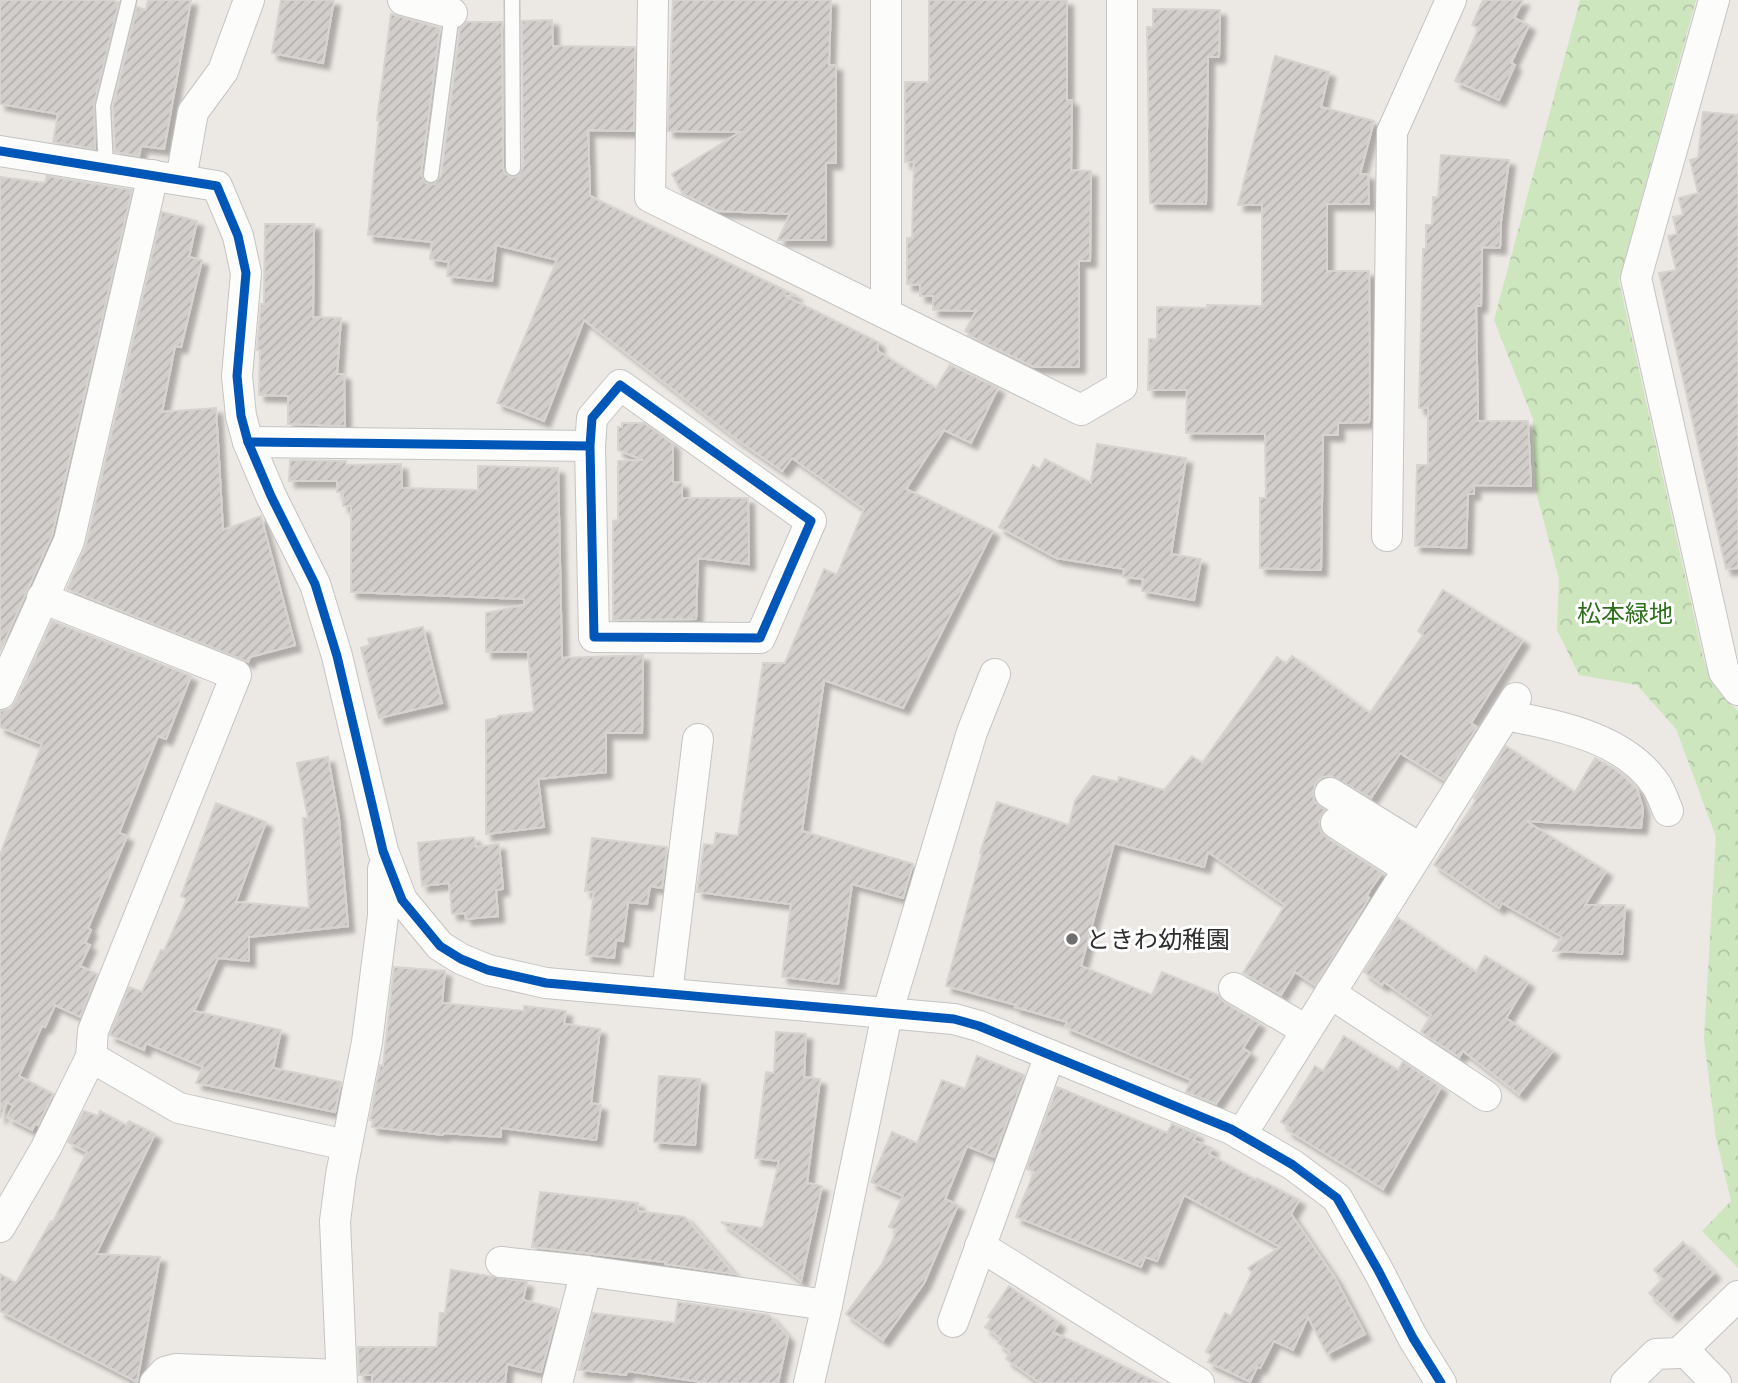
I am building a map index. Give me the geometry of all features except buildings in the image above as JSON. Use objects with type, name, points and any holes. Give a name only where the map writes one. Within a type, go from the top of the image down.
[{"type":"street","points":[[0,694],[69,541],[167,177],[193,112],[223,71],[249,0]]},
{"type":"street","points":[[403,0],[452,13]]},
{"type":"street","points":[[653,0],[650,197],[1081,410],[1122,386],[1122,0]]},
{"type":"street","points":[[886,0],[886,313]]},
{"type":"street","points":[[1387,536],[1392,132],[1451,0]]},
{"type":"street","points":[[1714,0],[1636,278],[1724,671],[1738,690]]},
{"type":"street","points":[[0,151],[217,186],[238,236],[247,272],[237,376],[241,416],[248,442],[271,496],[315,584],[337,656],[383,851],[402,900],[440,946],[461,959],[488,970],[546,983],[954,1019],[979,1026],[1241,1135],[1293,1165],[1337,1198],[1413,1338],[1441,1383]]},
{"type":"street","points":[[620,385],[811,521],[760,638],[594,637],[590,446],[592,418],[620,385]]},
{"type":"street","points":[[248,442],[590,446]]},
{"type":"street","points":[[0,1227],[46,1148],[91,1057],[93,1031],[236,675],[42,598]]},
{"type":"street","points":[[809,1383],[887,1014],[972,732],[995,674]]},
{"type":"street","points":[[1241,1135],[1511,707],[1610,746],[1641,768],[1657,786],[1668,811]]},
{"type":"street","points":[[667,993],[698,739]]},
{"type":"street","points":[[1330,793],[1414,859]]},
{"type":"street","points":[[1336,823],[1414,859]]},
{"type":"street","points":[[155,1383],[165,1372],[176,1369],[341,1379],[335,1221],[346,1145],[367,1042],[383,916],[383,851]]},
{"type":"street","points":[[1234,988],[1306,1030]]},
{"type":"street","points":[[1330,993],[1486,1096]]},
{"type":"street","points":[[953,1322],[1050,1055]]},
{"type":"street","points":[[91,1057],[179,1108],[346,1145]]},
{"type":"street","points":[[981,1246],[1199,1383]]},
{"type":"street","points":[[501,1262],[586,1271],[827,1305]]},
{"type":"street","points":[[556,1383],[586,1271]]},
{"type":"street","points":[[1626,1383],[1656,1354],[1679,1353],[1738,1296]]},
{"type":"street","points":[[1683,1349],[1716,1383]]},
{"type":"lane","points":[[107,167],[103,106],[129,0]]},
{"type":"lane","points":[[512,0],[513,168]]},
{"type":"lane","points":[[431,175],[452,13]]},
{"type":"green space","name":"松本緑地","points":[[1580,0],[1696,0],[1619,281],[1704,661],[1718,688],[1738,711],[1738,1268],[1702,1231],[1731,1201],[1716,1138],[1704,1039],[1716,837],[1676,729],[1637,685],[1579,675],[1557,630],[1559,579],[1535,488],[1533,419],[1494,320]]},
{"type":"cycle path","points":[[0,151],[217,186],[238,236],[246,273],[237,376],[241,416],[248,442],[271,496],[315,584],[337,656],[383,851],[402,900],[440,946],[461,959],[488,970],[546,983],[954,1019],[979,1026],[1231,1129],[1293,1165],[1337,1198],[1413,1338],[1441,1383]]},
{"type":"cycle path","points":[[248,442],[590,446],[594,637],[760,638],[811,521],[620,385],[592,418],[590,446]]},
{"type":"place","name":"ときわ幼稚園","points":[[1072,939]]}]
